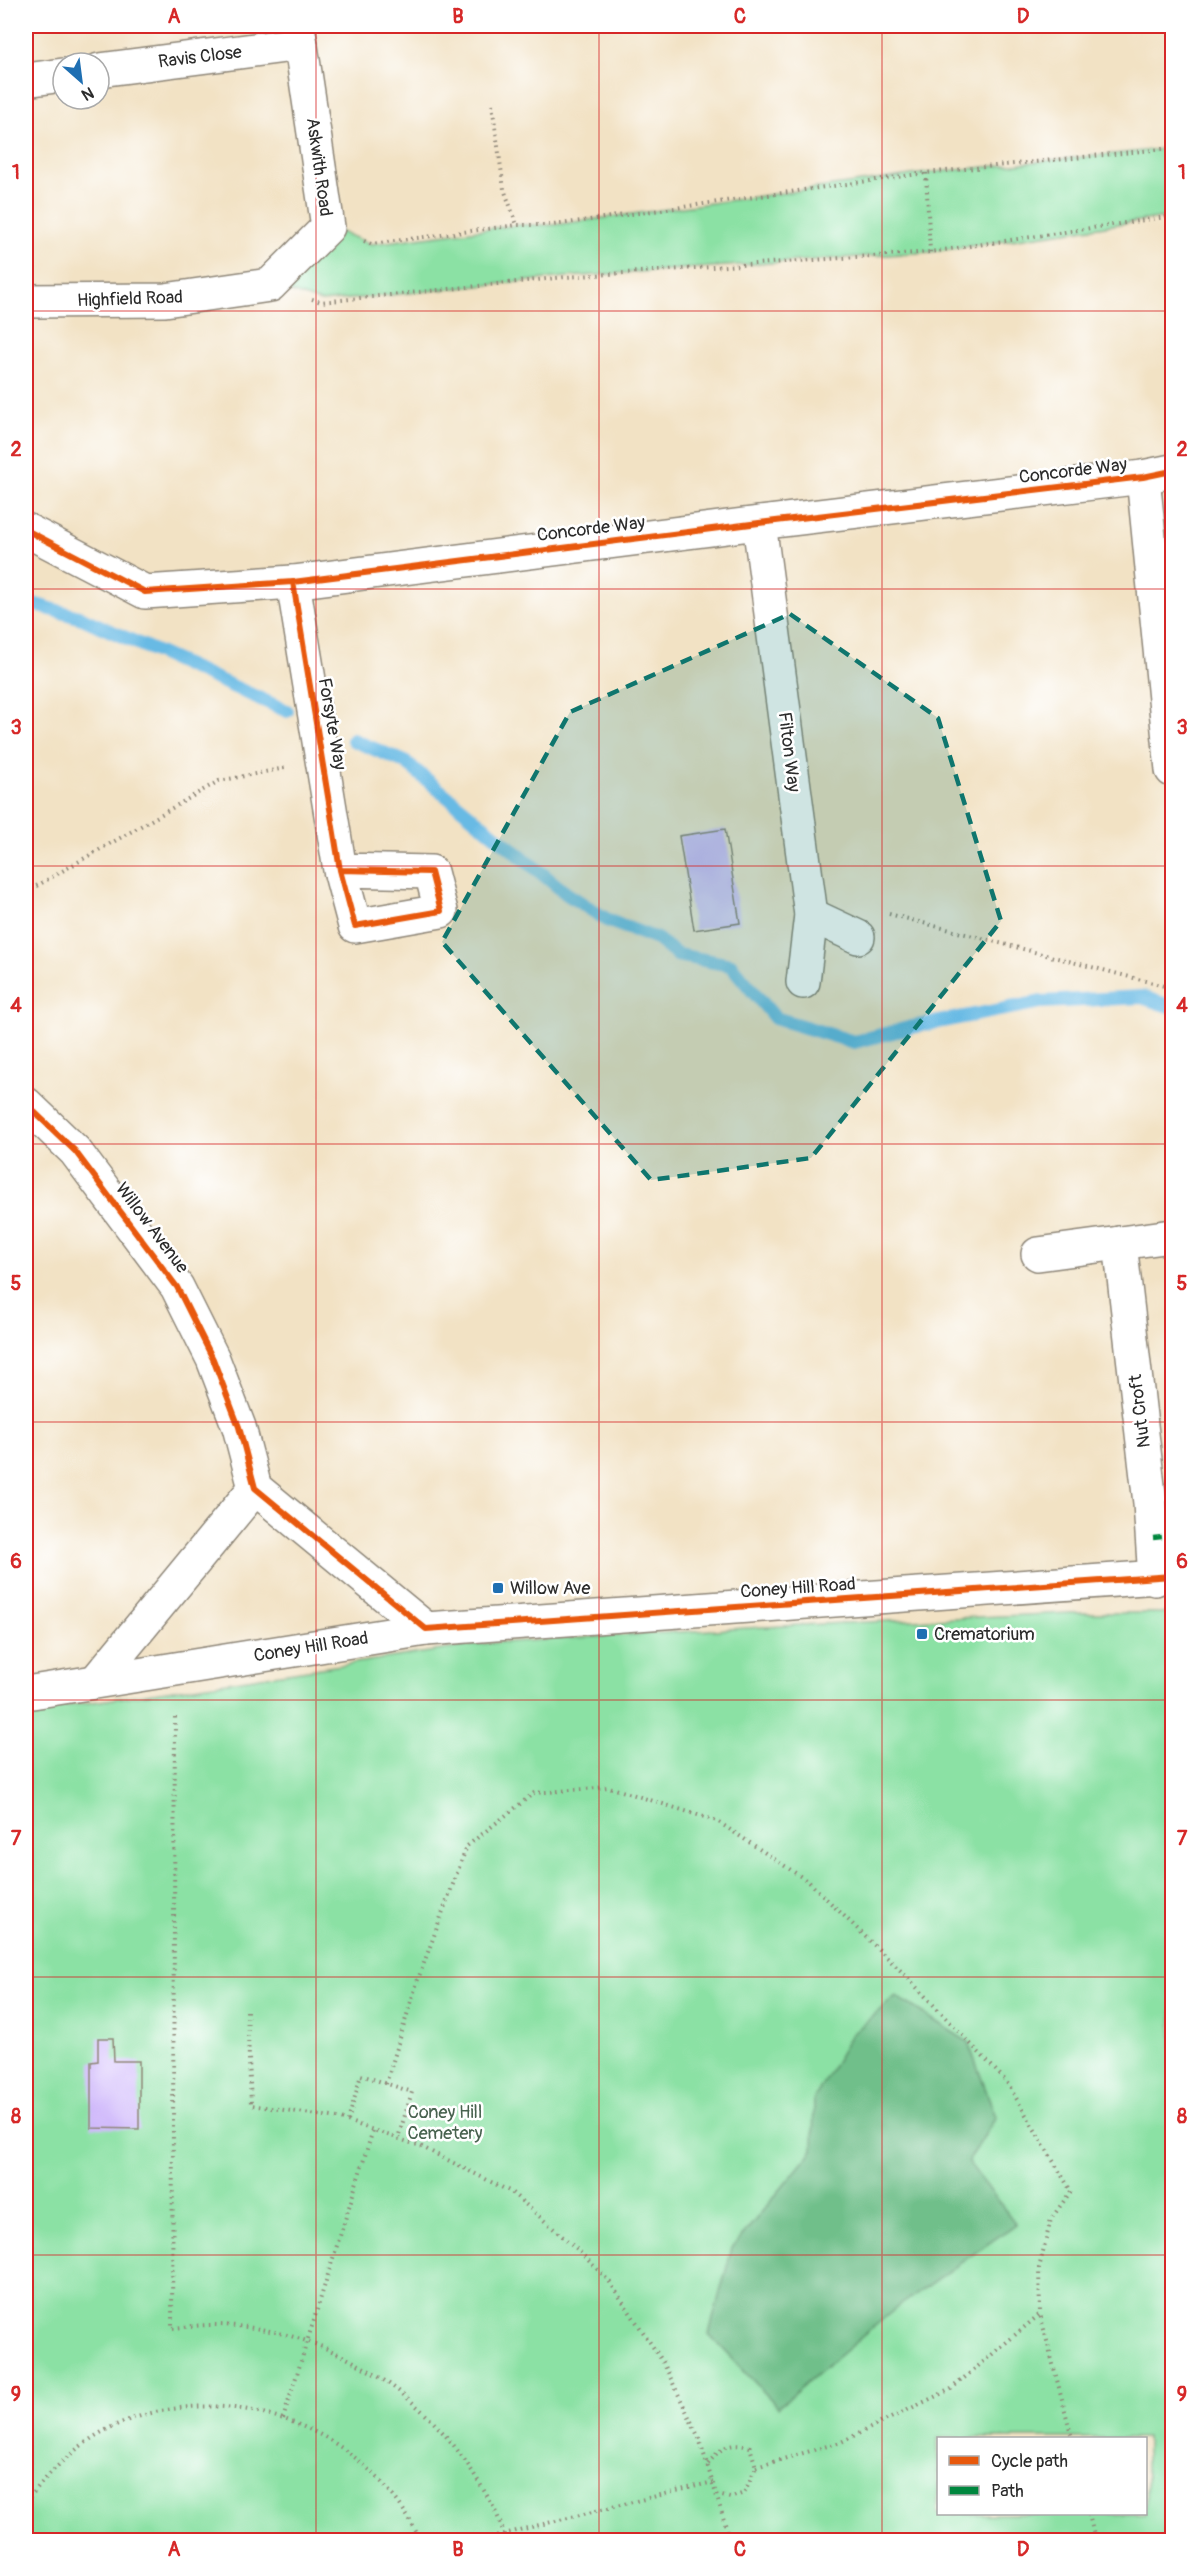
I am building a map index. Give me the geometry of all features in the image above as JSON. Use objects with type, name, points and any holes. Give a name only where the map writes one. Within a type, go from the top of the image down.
[{"type":"street","name":"Ravis Close","points":[[111,68],[300,35]]},
{"type":"street","name":"Askwith Road","points":[[270,285],[328,227],[300,35]]},
{"type":"street","points":[[26,80],[51,77]]},
{"type":"street","name":"Highfield Road","points":[[26,301],[165,300],[270,285]]},
{"type":"street","points":[[1158,474],[1173,770]]},
{"type":"street","name":"Concorde Way","points":[[26,530],[145,592],[293,582],[1158,474]]},
{"type":"street","name":"Filton Way","points":[[759,523],[811,915],[803,982]]},
{"type":"street","name":"Forsyte Way","points":[[293,582],[340,870]]},
{"type":"street","points":[[811,915],[858,937]]},
{"type":"street","name":"Willow Avenue","points":[[26,1104],[75,1152],[177,1287],[213,1359],[239,1427],[255,1488]]},
{"type":"street","points":[[1038,1254],[1173,1236]]},
{"type":"street","name":"Nut Croft","points":[[1120,1243],[1150,1503],[1164,1578]]},
{"type":"street","points":[[96,1681],[255,1488],[426,1629]]},
{"type":"street","name":"Coney Hill Road","points":[[26,1693],[426,1629],[1164,1578]]},
{"type":"path","points":[[1170,26],[1173,38]]},
{"type":"path","points":[[492,104],[504,189],[517,225]]},
{"type":"path","points":[[328,227],[371,244],[517,225],[553,225],[926,173],[1173,148]]},
{"type":"path","points":[[926,173],[930,252]]},
{"type":"path","points":[[270,285],[321,303],[566,277],[930,252],[1173,216]]},
{"type":"path","points":[[26,892],[219,781],[324,761]]},
{"type":"path","points":[[858,937],[873,910],[1173,988]]},
{"type":"path","points":[[175,1717],[172,2328],[213,2325],[258,2329],[308,2342],[341,2354],[395,2386],[422,2410],[456,2447],[487,2495],[505,2541]]},
{"type":"path","points":[[386,2084],[417,1982],[467,1846],[534,1793],[609,1787],[717,1821],[809,1882],[904,1974],[1006,2081],[1071,2192],[1052,2219],[1039,2268],[1040,2314],[1071,2437]]},
{"type":"path","points":[[246,2011],[251,2105],[348,2121],[420,2146],[511,2192],[576,2248],[609,2282],[663,2362],[699,2438],[730,2541]]},
{"type":"path","points":[[348,2121],[361,2075],[412,2092],[398,2138]]},
{"type":"path","points":[[283,2419],[373,2130]]},
{"type":"path","points":[[756,2467],[841,2442],[951,2389],[1040,2314]]},
{"type":"path","points":[[26,2502],[63,2459],[122,2423],[160,2412],[195,2407],[249,2409],[318,2433],[348,2452],[386,2487],[411,2521],[420,2541]]},
{"type":"path","points":[[708,2464],[718,2451],[735,2443],[750,2447],[756,2467],[744,2493],[730,2498],[717,2495]]},
{"type":"path","points":[[479,2541],[712,2482]]},
{"type":"path","points":[[1089,2515],[1095,2541]]},
{"type":"highlighted area","points":[[790,614],[938,718],[1001,921],[811,1158],[651,1180],[442,942],[570,712]]},
{"type":"shaded area","points":[[1172,2344],[1172,2540],[1164,2540],[1171,2348]]},
{"type":"green space","points":[[1172,148],[1172,216],[930,252],[566,277],[321,302],[270,285],[328,227],[371,244],[517,225],[553,225],[926,173]]},
{"type":"green space","name":"Coney Hill Cemetery","points":[[1070,1613],[1172,1613],[1172,2344],[1164,2540],[26,2540],[26,1712],[489,1643],[800,1625]]},
{"type":"green space","points":[[896,1996],[968,2042],[996,2117],[968,2162],[1016,2224],[895,2309],[778,2407],[709,2334],[732,2248],[813,2150],[814,2099],[850,2036]]},
{"type":"building","points":[[725,829],[740,923],[694,930],[679,836]]},
{"type":"building","points":[[98,2038],[113,2038],[114,2061],[139,2061],[139,2129],[91,2128],[91,2062],[98,2061]]},
{"type":"waterway","points":[[26,602],[82,618],[287,711]]},
{"type":"waterway","points":[[353,740],[405,762],[567,894],[609,921],[657,939],[677,955],[731,965],[775,1018],[854,1042],[912,1027],[1041,1002],[1142,997],[1172,1007]]},
{"type":"marked path","points":[[1153,1538],[1172,1536]]},
{"type":"cycle path","points":[[26,530],[145,592],[293,582],[1143,477],[1172,471]]},
{"type":"cycle path","points":[[293,582],[340,870],[355,926],[441,911],[431,872],[340,870]]},
{"type":"cycle path","points":[[26,1104],[75,1151],[177,1287],[213,1359],[239,1427],[255,1488],[426,1629],[1172,1576]]},
{"type":"place","name":"Willow Ave","points":[[498,1588]]},
{"type":"place","name":"Crematorium","points":[[922,1634]]}]
